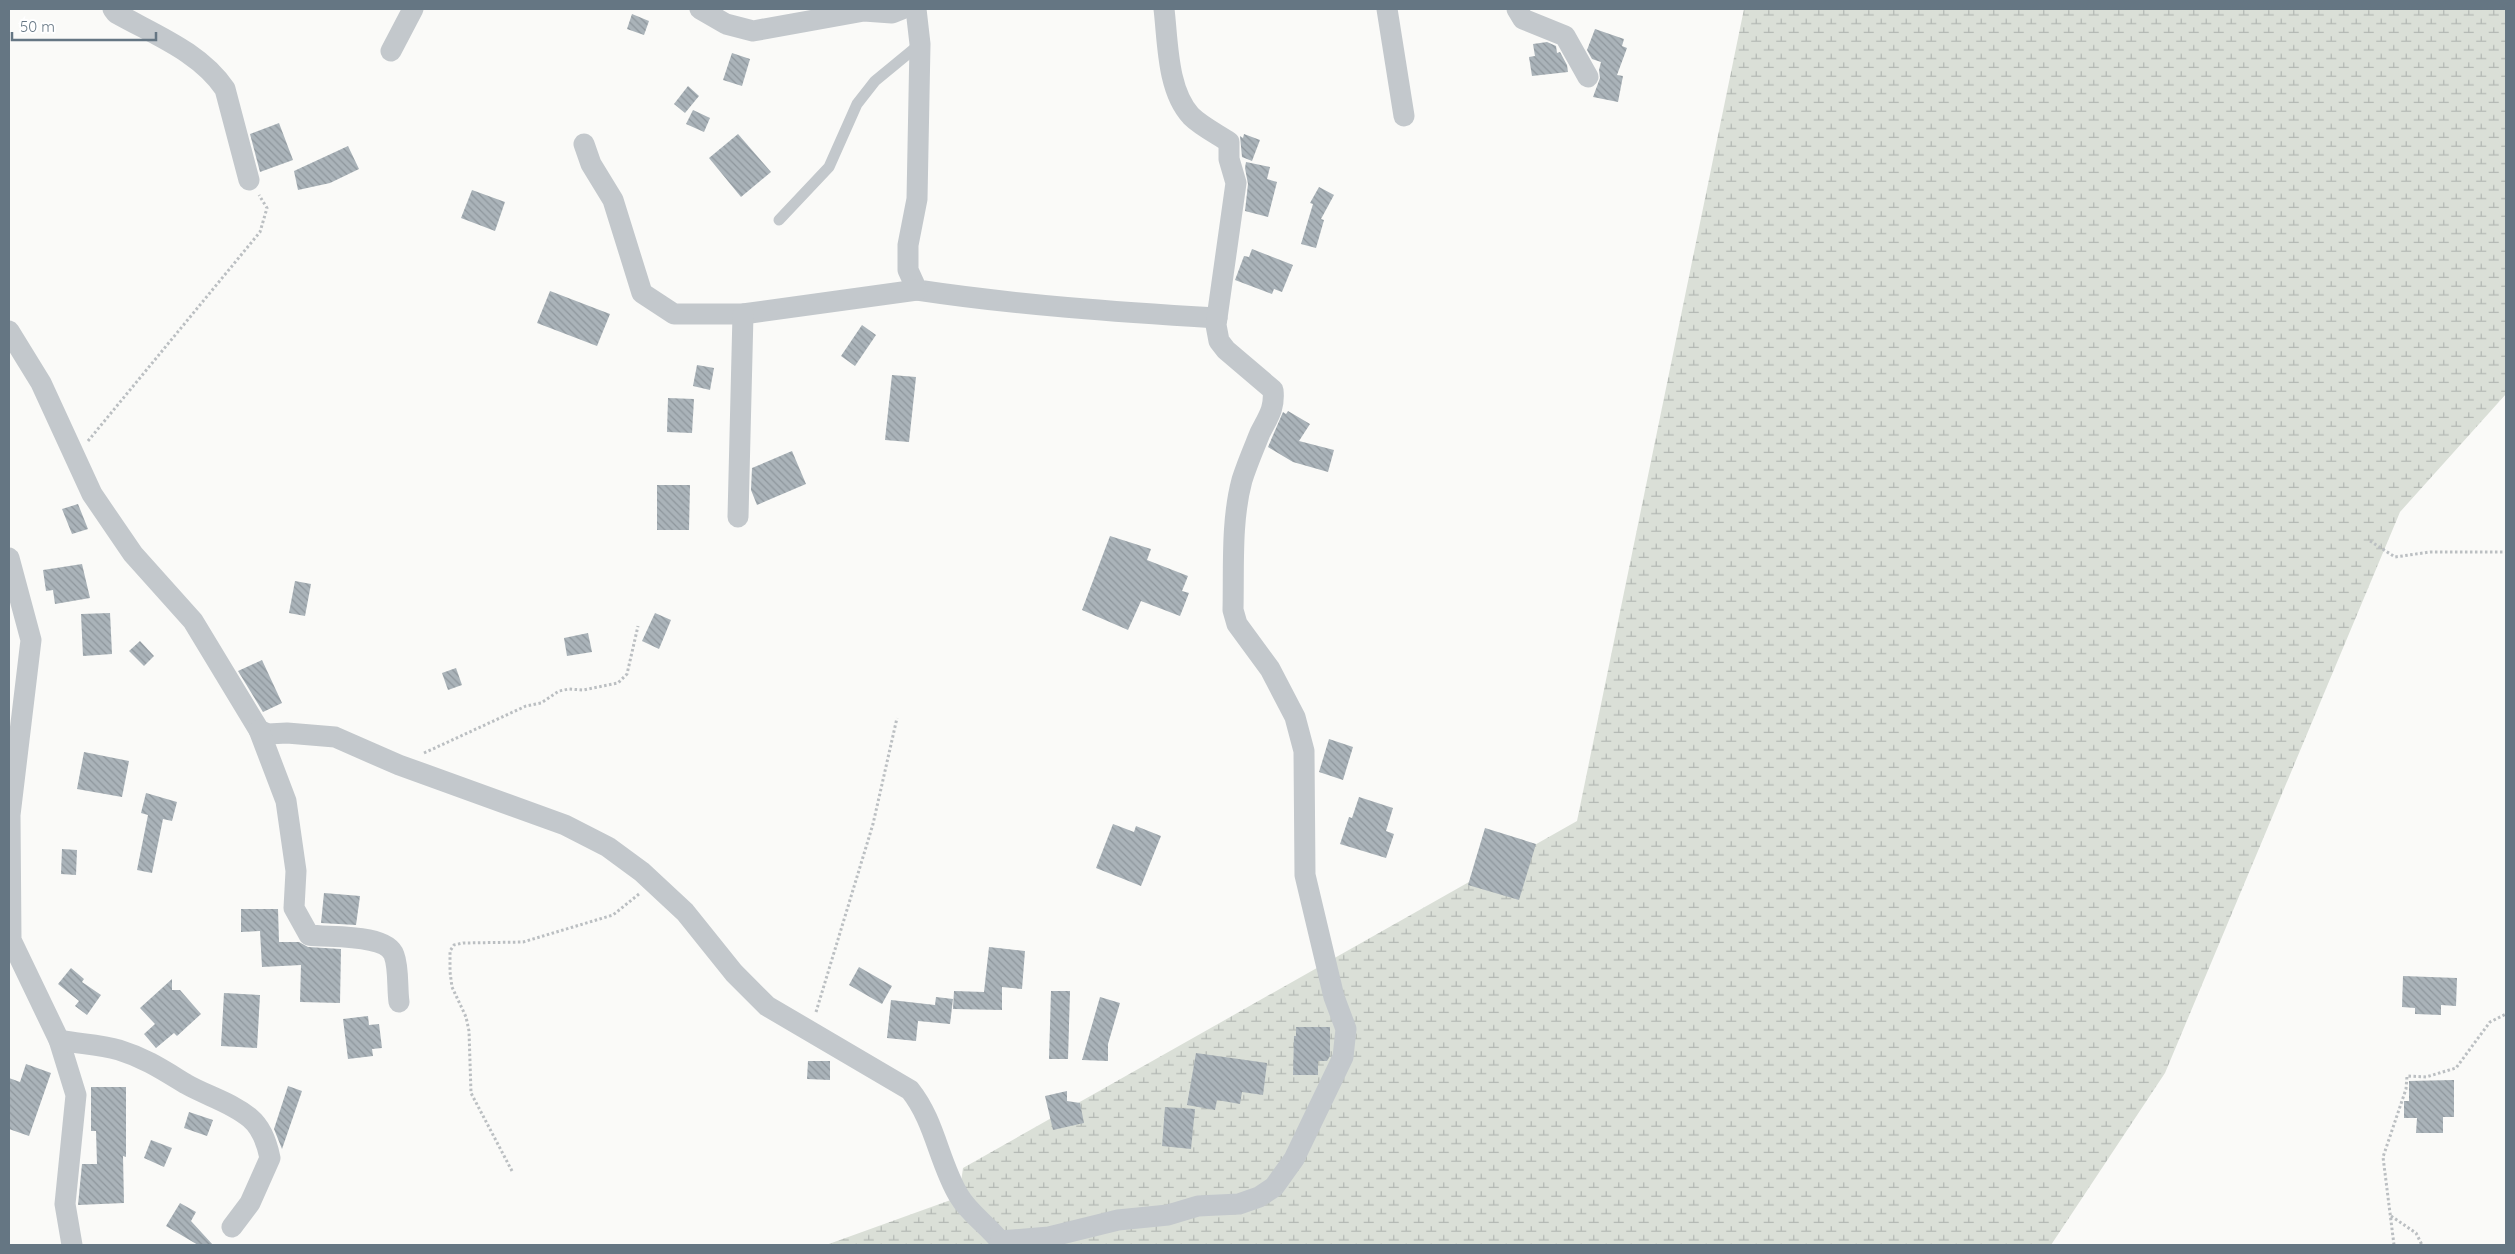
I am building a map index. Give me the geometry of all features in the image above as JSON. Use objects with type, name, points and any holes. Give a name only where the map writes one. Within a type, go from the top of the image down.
[{"type":"street","points":[[113,9],[116,13],[198,58],[218,78],[225,89],[249,180]]},
{"type":"street","points":[[391,51],[413,9]]},
{"type":"street","points":[[700,9],[726,24],[753,31],[864,11],[892,13],[902,9]]},
{"type":"street","points":[[916,9],[920,44],[917,199],[908,245],[908,270],[917,290]]},
{"type":"street","points":[[258,730],[268,734],[287,733],[335,737],[399,765],[565,825],[608,847],[653,883],[685,912],[734,973],[767,1006],[910,1090],[920,1103],[944,1166],[959,1197],[1002,1243],[1050,1237],[1118,1220],[1168,1215],[1198,1206],[1238,1204],[1259,1197],[1274,1187],[1294,1159],[1342,1058],[1346,1030],[1334,996],[1305,875],[1304,751],[1295,717],[1270,669],[1237,624],[1233,610],[1235,513],[1242,479],[1275,402],[1273,390],[1226,350],[1219,340],[1217,318],[1236,183],[1229,159],[1229,142],[1192,116],[1181,100],[1173,75],[1164,9]]},
{"type":"street","points":[[1386,9],[1404,116]]},
{"type":"street","points":[[1517,9],[1523,19],[1565,36],[1588,77]]},
{"type":"street","points":[[584,144],[591,164],[613,200],[642,293],[674,314],[743,314],[917,290],[976,299],[1078,309],[1217,318]]},
{"type":"street","points":[[738,517],[743,314]]},
{"type":"street","points":[[9,331],[41,383],[92,494],[134,554],[193,621],[258,730],[286,801],[296,871],[294,908],[306,930],[309,935],[366,939],[385,944],[394,954],[399,1002]]},
{"type":"street","points":[[9,558],[31,640],[14,738],[10,815],[11,940],[58,1040],[76,1095],[65,1204],[72,1245]]},
{"type":"street","points":[[58,1040],[116,1049],[138,1056],[161,1067],[187,1084],[236,1108],[251,1119],[262,1132],[270,1158],[250,1203],[232,1227]]},
{"type":"lane","points":[[779,220],[829,167],[857,104],[875,81],[920,44]]},
{"type":"path","points":[[75,456],[260,232],[267,208],[249,180]]},
{"type":"path","points":[[2370,542],[2395,557],[2430,552],[2506,552]]},
{"type":"path","points":[[399,765],[526,706],[540,703],[559,691],[569,689],[584,690],[618,683],[627,674],[638,626]]},
{"type":"path","points":[[810,1031],[873,824],[898,718]]},
{"type":"path","points":[[512,1171],[471,1093],[469,1030],[466,1017],[452,987],[450,951],[454,945],[463,943],[524,942],[613,915],[653,883]]},
{"type":"path","points":[[2394,1245],[2383,1157],[2406,1089],[2407,1076],[2426,1077],[2456,1068],[2490,1022],[2506,1014]]},
{"type":"path","points":[[2390,1216],[2416,1233],[2422,1245]]},
{"type":"green space","points":[[1744,9],[2506,9],[2506,394],[2400,512],[2165,1073],[2051,1245],[826,1245],[959,1197],[963,1168],[1577,821]]},
{"type":"building","points":[[632,14],[649,21],[644,35],[627,29]]},
{"type":"building","points":[[1595,29],[1624,39],[1622,46],[1627,48],[1617,75],[1623,76],[1618,102],[1593,97],[1600,78],[1601,62],[1592,59],[1587,50]]},
{"type":"building","points":[[1547,42],[1556,46],[1557,53],[1560,52],[1567,65],[1568,72],[1532,76],[1529,57],[1535,56],[1533,44]]},
{"type":"building","points":[[732,53],[750,59],[742,86],[723,80]]},
{"type":"building","points":[[688,86],[699,96],[685,113],[674,104]]},
{"type":"building","points":[[693,110],[710,118],[704,132],[686,124]]},
{"type":"building","points":[[279,123],[293,160],[260,172],[250,134]]},
{"type":"building","points":[[738,134],[771,172],[741,197],[709,158]]},
{"type":"building","points":[[1244,134],[1260,140],[1252,161],[1242,157],[1240,136],[1243,138]]},
{"type":"building","points":[[348,146],[359,169],[330,183],[298,190],[294,171]]},
{"type":"building","points":[[1246,162],[1270,167],[1267,179],[1277,182],[1268,217],[1245,211],[1248,184],[1245,168]]},
{"type":"building","points":[[1319,187],[1334,195],[1321,219],[1324,220],[1316,248],[1301,244],[1313,204],[1310,203]]},
{"type":"building","points":[[472,190],[505,202],[495,231],[461,218]]},
{"type":"building","points":[[1252,249],[1293,265],[1282,292],[1274,289],[1272,294],[1235,280],[1244,256],[1249,257]]},
{"type":"building","points":[[550,291],[610,314],[597,346],[537,323]]},
{"type":"building","points":[[862,325],[876,335],[855,366],[841,356]]},
{"type":"building","points":[[697,365],[714,368],[710,390],[693,386]]},
{"type":"building","points":[[892,375],[916,377],[909,442],[885,440]]},
{"type":"building","points":[[668,398],[694,399],[692,433],[667,432]]},
{"type":"building","points":[[1288,411],[1310,424],[1299,441],[1334,450],[1328,472],[1293,462],[1268,447],[1283,412],[1286,414]]},
{"type":"building","points":[[792,451],[806,484],[757,505],[751,490],[752,468]]},
{"type":"building","points":[[657,485],[690,485],[689,530],[657,530]]},
{"type":"building","points":[[78,504],[88,529],[72,534],[62,509]]},
{"type":"building","points":[[1110,536],[1151,549],[1147,560],[1188,576],[1182,591],[1189,593],[1180,616],[1141,601],[1128,630],[1082,610]]},
{"type":"building","points":[[82,564],[90,598],[55,604],[53,590],[46,591],[43,570]]},
{"type":"building","points":[[295,581],[311,584],[305,616],[289,613]]},
{"type":"building","points":[[110,613],[112,654],[83,656],[81,614]]},
{"type":"building","points":[[655,613],[671,620],[659,649],[642,641]]},
{"type":"building","points":[[588,633],[592,652],[567,656],[564,638]]},
{"type":"building","points":[[140,641],[154,656],[144,666],[129,651]]},
{"type":"building","points":[[262,660],[282,703],[263,712],[238,671]]},
{"type":"building","points":[[456,668],[462,685],[448,690],[442,673]]},
{"type":"building","points":[[1329,739],[1353,747],[1343,780],[1319,772]]},
{"type":"building","points":[[84,752],[129,761],[122,797],[77,789]]},
{"type":"building","points":[[146,793],[177,802],[172,821],[163,819],[152,873],[137,870],[148,815],[141,813]]},
{"type":"building","points":[[1359,797],[1393,808],[1386,831],[1394,834],[1386,858],[1340,844],[1349,817],[1352,818]]},
{"type":"building","points":[[1113,824],[1134,832],[1136,826],[1161,836],[1141,886],[1096,868]]},
{"type":"building","points":[[1485,828],[1536,844],[1519,900],[1468,885]]},
{"type":"building","points":[[62,849],[77,850],[76,875],[61,874]]},
{"type":"building","points":[[324,893],[360,896],[356,925],[321,923]]},
{"type":"building","points":[[241,909],[278,909],[279,942],[299,942],[308,947],[341,949],[340,1003],[300,1002],[301,965],[262,967],[260,931],[241,932]]},
{"type":"building","points":[[989,947],[1025,951],[1022,989],[1002,987],[1002,1010],[953,1009],[954,991],[984,992]]},
{"type":"building","points":[[859,967],[892,986],[882,1004],[849,985]]},
{"type":"building","points":[[71,968],[84,979],[82,982],[101,995],[87,1015],[75,1006],[79,1001],[58,984]]},
{"type":"building","points":[[2403,976],[2457,978],[2456,1006],[2441,1005],[2441,1015],[2415,1014],[2415,1008],[2402,1007]]},
{"type":"building","points":[[172,979],[172,990],[180,990],[201,1014],[177,1036],[174,1033],[156,1048],[144,1034],[155,1024],[140,1008]]},
{"type":"building","points":[[1051,991],[1070,991],[1068,1059],[1049,1059]]},
{"type":"building","points":[[224,993],[260,995],[257,1048],[221,1046]]},
{"type":"building","points":[[936,997],[953,999],[950,1024],[918,1021],[916,1041],[887,1038],[891,1000],[935,1005]]},
{"type":"building","points":[[1100,997],[1120,1003],[1108,1044],[1108,1061],[1082,1060]]},
{"type":"building","points":[[368,1016],[369,1025],[379,1024],[382,1048],[372,1049],[373,1056],[348,1059],[343,1019]]},
{"type":"building","points":[[1296,1027],[1330,1027],[1330,1056],[1327,1061],[1318,1061],[1318,1075],[1293,1075]]},
{"type":"building","points":[[1196,1053],[1267,1063],[1263,1095],[1242,1092],[1240,1104],[1217,1100],[1215,1110],[1187,1105]]},
{"type":"building","points":[[808,1061],[830,1061],[830,1080],[807,1079]]},
{"type":"building","points":[[26,1064],[51,1073],[29,1136],[9,1129],[9,1078],[20,1082]]},
{"type":"building","points":[[2454,1080],[2454,1117],[2443,1117],[2443,1133],[2416,1133],[2417,1118],[2404,1118],[2404,1101],[2409,1101],[2409,1081]]},
{"type":"building","points":[[288,1086],[302,1091],[282,1149],[274,1129]]},
{"type":"building","points":[[91,1087],[126,1087],[126,1157],[123,1156],[124,1203],[78,1205],[82,1164],[97,1164],[96,1131],[91,1131]]},
{"type":"building","points":[[1067,1091],[1067,1101],[1080,1103],[1084,1123],[1053,1130],[1045,1096]]},
{"type":"building","points":[[1165,1107],[1195,1109],[1191,1149],[1162,1146]]},
{"type":"building","points":[[189,1112],[213,1120],[207,1136],[184,1128]]},
{"type":"building","points":[[151,1140],[172,1148],[164,1167],[144,1158]]},
{"type":"building","points":[[180,1203],[196,1212],[191,1221],[213,1245],[198,1245],[166,1226]]}]
